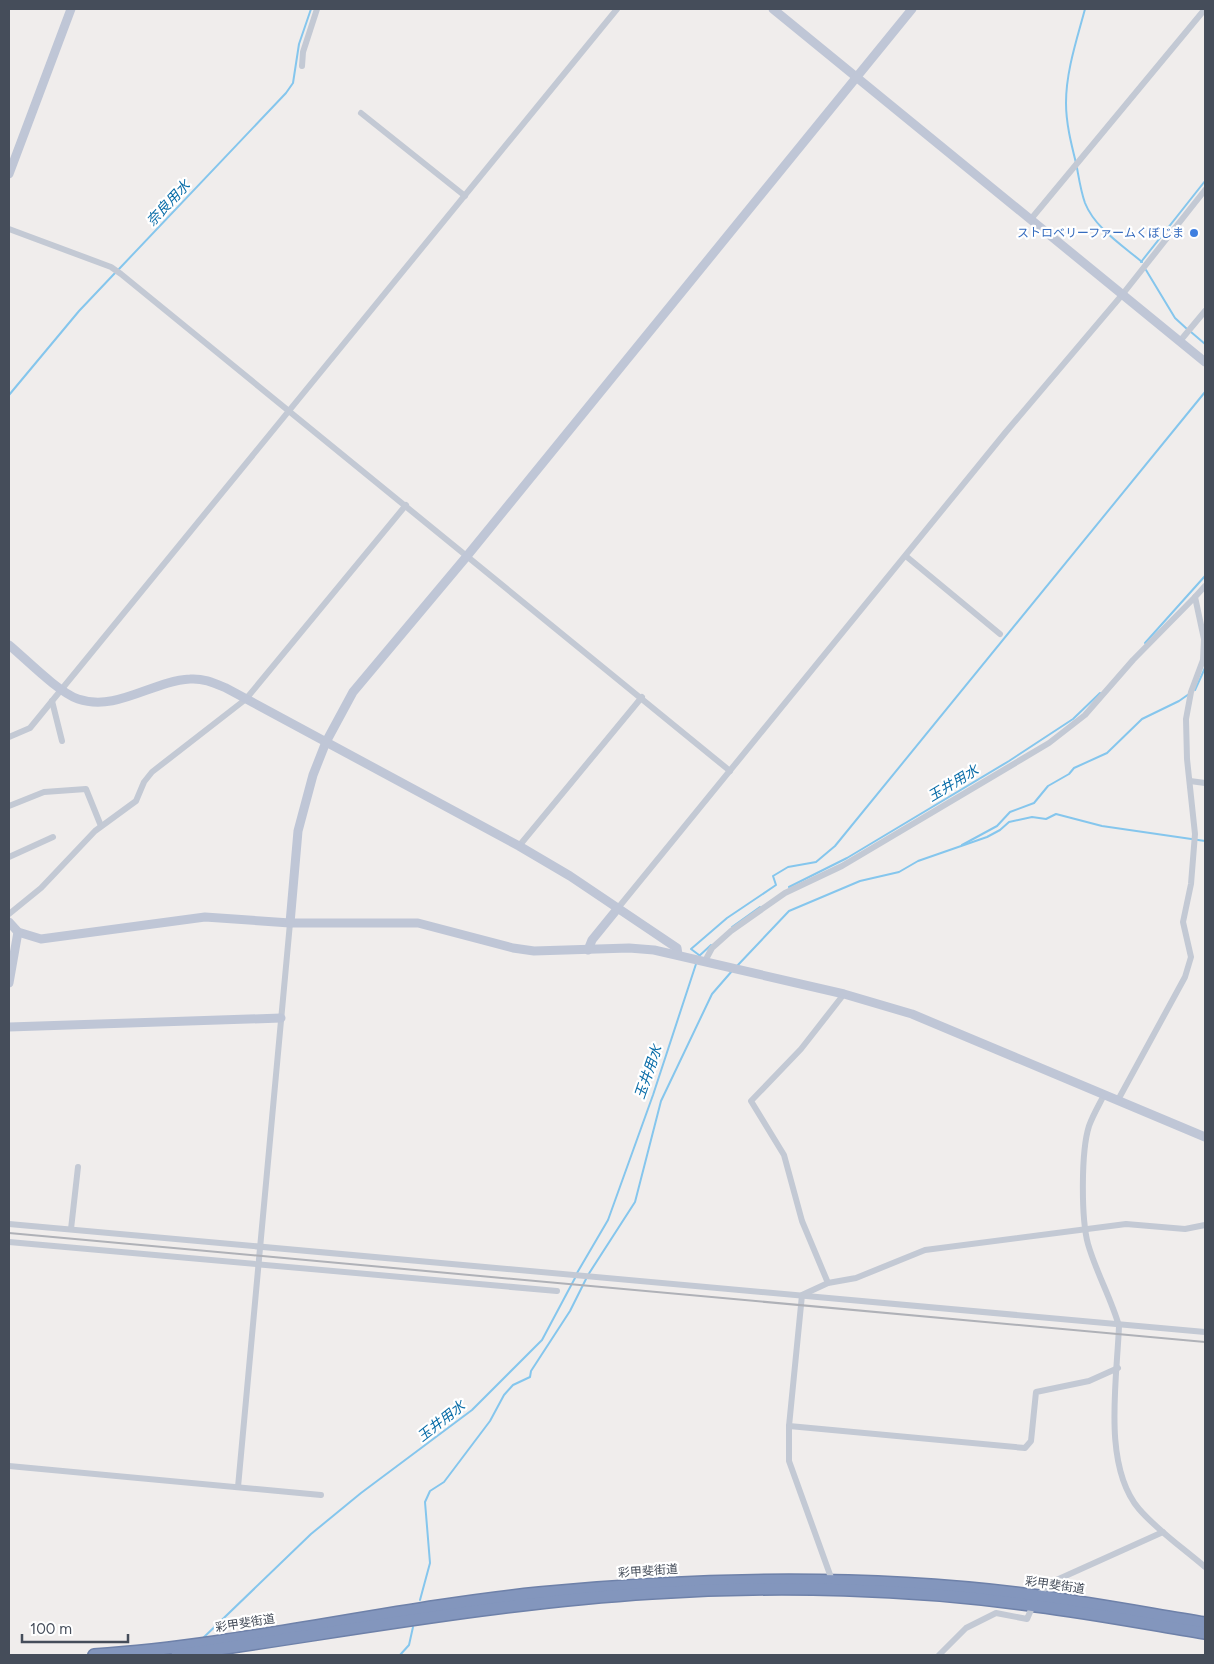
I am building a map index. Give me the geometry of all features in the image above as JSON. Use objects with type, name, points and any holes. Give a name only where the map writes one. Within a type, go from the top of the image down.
[{"type":"highway","name":"彩甲斐街道","points":[[178,1655],[202,1643],[422,1608],[743,1580],[834,1585],[901,1584],[1205,1623]]},
{"type":"highway","name":"彩甲斐街道","points":[[94,1655],[191,1649],[538,1598]]},
{"type":"highway","name":"彩甲斐街道","points":[[1036,1601],[1205,1633]]},
{"type":"street","points":[[9,174],[71,9]]},
{"type":"street","points":[[302,66],[303,52],[317,9]]},
{"type":"street","points":[[9,737],[30,728],[617,9]]},
{"type":"street","points":[[773,9],[1205,362]]},
{"type":"street","points":[[238,1487],[298,831],[313,775],[326,742],[353,692],[467,556],[912,9]]},
{"type":"street","points":[[1031,219],[1205,9]]},
{"type":"street","points":[[361,113],[465,196]]},
{"type":"street","points":[[588,950],[592,940],[907,557],[1006,433],[1122,295],[1205,190]]},
{"type":"street","points":[[9,229],[111,267],[642,697],[730,771]]},
{"type":"street","points":[[1180,341],[1205,311]]},
{"type":"street","points":[[9,914],[41,888],[101,826],[136,801],[144,782],[152,772],[246,699],[406,505]]},
{"type":"street","points":[[907,557],[1000,634]]},
{"type":"street","points":[[703,960],[712,948],[731,931],[785,893],[842,866],[1049,743],[1085,715],[1133,660],[1205,586]]},
{"type":"street","points":[[1118,1100],[1185,977],[1191,957],[1183,922],[1191,884],[1195,834],[1186,719],[1202,660],[1204,639],[1195,597]]},
{"type":"street","points":[[9,645],[62,689],[77,698],[109,702],[181,680],[213,682],[520,846],[677,948],[678,955]]},
{"type":"street","points":[[520,846],[642,697]]},
{"type":"street","points":[[52,701],[62,741]]},
{"type":"street","points":[[1190,781],[1205,782]]},
{"type":"street","points":[[9,806],[44,792],[86,790],[101,826]]},
{"type":"street","points":[[9,858],[53,837]]},
{"type":"street","points":[[9,922],[18,932],[42,939],[205,918],[290,923],[418,923],[513,948],[534,951],[629,948],[678,955],[844,994],[912,1014],[1205,1137]]},
{"type":"street","points":[[9,982],[10,964],[18,932]]},
{"type":"street","points":[[828,1283],[802,1221],[784,1155],[751,1101],[801,1049],[844,994]]},
{"type":"street","points":[[9,1027],[281,1018]]},
{"type":"street","points":[[1104,1095],[1089,1127],[1085,1150],[1085,1229],[1093,1260],[1114,1309],[1119,1326],[1114,1437],[1118,1461],[1123,1478],[1138,1507],[1163,1532],[1205,1567]]},
{"type":"street","points":[[71,1229],[78,1167]]},
{"type":"street","points":[[9,1224],[802,1295],[1119,1326],[1205,1332]]},
{"type":"street","points":[[802,1295],[828,1283],[856,1278],[925,1250],[1126,1224],[1185,1229],[1205,1225]]},
{"type":"street","points":[[9,1242],[258,1266],[557,1291]]},
{"type":"street","points":[[802,1295],[789,1426],[790,1461],[834,1585]]},
{"type":"street","points":[[789,1426],[1025,1448],[1031,1441],[1036,1392],[1090,1381],[1118,1368]]},
{"type":"street","points":[[9,1466],[321,1495]]},
{"type":"street","points":[[939,1655],[955,1637],[981,1620],[996,1613],[1027,1619],[1036,1601],[1052,1582],[1163,1532]]},
{"type":"waterway","name":"奈良用水","points":[[119,269],[286,93],[293,83],[299,44],[311,9]]},
{"type":"waterway","points":[[1076,163],[1068,126],[1066,91],[1072,55],[1085,9]]},
{"type":"waterway","points":[[1077,168],[1085,203],[1095,220],[1142,262]]},
{"type":"waterway","points":[[1141,262],[1205,181]]},
{"type":"waterway","points":[[1146,270],[1175,318],[1187,329]]},
{"type":"waterway","name":"奈良用水","points":[[9,395],[79,311],[115,273]]},
{"type":"waterway","points":[[1191,332],[1205,344]]},
{"type":"waterway","points":[[699,955],[691,949],[727,918],[776,885],[773,876],[788,867],[816,862],[835,846],[1205,392]]},
{"type":"waterway","name":"玉井用水","points":[[1145,643],[1205,576]]},
{"type":"waterway","points":[[1195,690],[1205,668]]},
{"type":"waterway","name":"玉井用水","points":[[789,887],[847,858],[1009,761],[1073,719],[1100,693]]},
{"type":"waterway","points":[[962,845],[997,826],[1010,812],[1034,803],[1048,786],[1069,774],[1074,768],[1107,753],[1142,719],[1189,694]]},
{"type":"waterway","points":[[737,966],[789,911],[860,881],[899,872],[918,861],[987,837],[1000,830],[1009,822],[1032,817],[1046,819],[1056,814],[1102,826],[1205,841]]},
{"type":"waterway","name":"玉井用水","points":[[732,927],[760,907]]},
{"type":"waterway","name":"玉井用水","points":[[698,957],[711,945]]},
{"type":"waterway","name":"玉井用水","points":[[577,1273],[608,1220],[653,1095],[696,964]]},
{"type":"waterway","points":[[588,1275],[635,1202],[661,1101],[712,994],[732,971]]},
{"type":"waterway","name":"玉井用水","points":[[201,1640],[311,1534],[361,1493],[472,1410],[542,1340],[575,1278]]},
{"type":"waterway","points":[[420,1600],[430,1563],[425,1502],[430,1491],[444,1482],[490,1421],[504,1395],[513,1385],[530,1377],[531,1371],[570,1311],[586,1279]]},
{"type":"waterway","points":[[400,1655],[409,1645],[413,1627]]},
{"type":"railway","points":[[9,1233],[1205,1342]]},
{"type":"place","name":"ストロベリーファームくぼじま","points":[[1194,233]]}]
